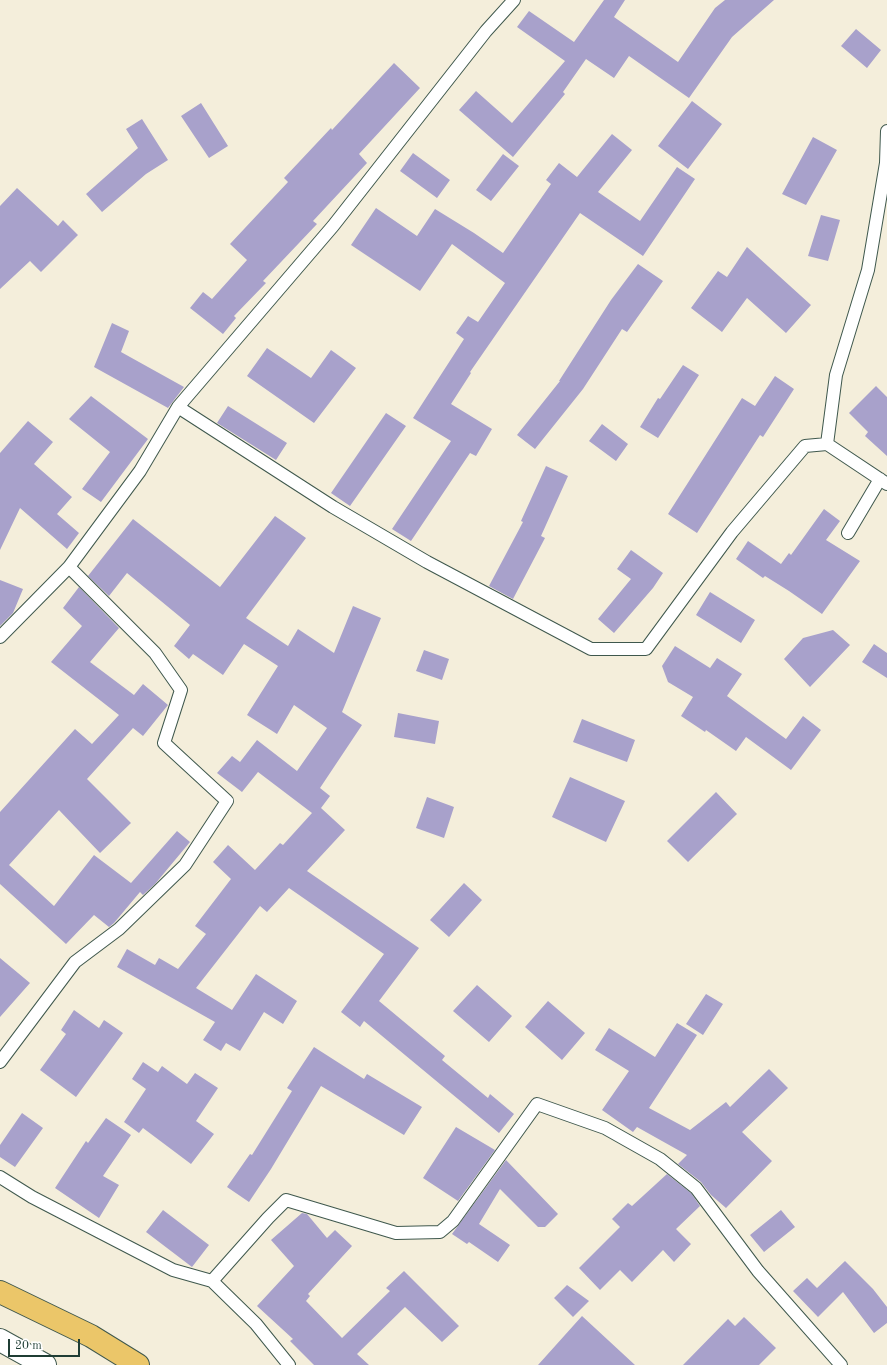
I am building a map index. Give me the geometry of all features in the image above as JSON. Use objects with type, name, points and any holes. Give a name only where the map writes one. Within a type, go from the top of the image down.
[{"type":"main road","points":[[0,1292],[91,1336],[138,1365]]},
{"type":"street","points":[[0,1340],[45,1365]]},
{"type":"lane","points":[[0,636],[69,567],[140,471],[178,407],[333,226],[486,31],[514,0]]},
{"type":"lane","points":[[827,444],[836,375],[868,270],[886,164],[887,131]]},
{"type":"lane","points":[[178,407],[333,507],[427,562],[591,648],[646,648],[732,532],[805,446],[827,444],[884,482],[848,533]]},
{"type":"lane","points":[[0,1062],[75,962],[119,929],[185,865],[227,801],[164,743],[181,690],[155,653],[69,567]]},
{"type":"lane","points":[[212,1281],[286,1200],[396,1234],[440,1232],[453,1221],[537,1104],[605,1128],[660,1159],[696,1188],[758,1271],[841,1365]]},
{"type":"lane","points":[[0,1177],[32,1197],[173,1270],[212,1281],[256,1324],[288,1365]]},
{"type":"building","points":[[604,0],[625,0],[614,17],[678,62],[715,8],[725,0],[774,0],[732,37],[689,98],[629,56],[614,78],[586,59],[563,92],[565,94],[513,157],[459,110],[476,91],[512,123],[565,61],[517,27],[529,11],[574,42]]},
{"type":"building","points":[[856,29],[881,50],[867,68],[841,46]]},
{"type":"building","points":[[394,63],[420,88],[359,154],[367,163],[313,221],[317,224],[263,281],[266,283],[234,316],[236,318],[223,334],[190,308],[203,292],[212,299],[247,260],[230,244],[288,182],[284,178],[331,128],[332,130]]},
{"type":"building","points":[[692,101],[722,124],[688,169],[658,146]]},
{"type":"building","points":[[201,103],[228,146],[209,158],[181,116]]},
{"type":"building","points":[[142,119],[168,160],[146,174],[102,212],[86,194],[138,148],[126,129]]},
{"type":"building","points":[[612,134],[632,150],[598,192],[640,221],[677,167],[695,179],[643,256],[580,213],[470,372],[471,373],[451,404],[492,429],[476,456],[470,453],[411,541],[392,529],[451,441],[413,418],[464,339],[456,333],[468,316],[478,322],[505,283],[452,244],[420,291],[351,245],[376,208],[417,236],[435,209],[503,253],[551,184],[546,180],[559,163],[577,177]]},
{"type":"building","points":[[813,137],[837,150],[806,205],[782,194]]},
{"type":"building","points":[[413,153],[450,180],[437,198],[400,171]]},
{"type":"building","points":[[503,154],[519,166],[491,201],[476,190]]},
{"type":"building","points":[[17,188],[58,226],[63,220],[78,235],[41,272],[30,261],[0,289],[0,206]]},
{"type":"building","points":[[821,215],[840,220],[828,261],[808,256]]},
{"type":"building","points":[[747,247],[811,305],[786,333],[747,298],[722,332],[691,308],[718,271],[727,277]]},
{"type":"building","points":[[638,264],[663,281],[627,332],[622,329],[583,389],[535,449],[517,435],[560,381],[611,300]]},
{"type":"building","points":[[112,323],[129,331],[121,352],[184,387],[168,408],[94,367]]},
{"type":"building","points":[[267,348],[311,378],[331,350],[356,368],[314,423],[247,376]]},
{"type":"building","points":[[683,365],[699,375],[658,438],[640,427],[658,398],[660,399]]},
{"type":"building","points":[[775,376],[794,389],[763,437],[760,435],[697,533],[668,514],[742,398],[755,406]]},
{"type":"building","points":[[876,386],[887,397],[887,456],[865,436],[868,432],[849,413]]},
{"type":"building","points":[[91,396],[148,439],[101,502],[82,489],[110,452],[69,419]]},
{"type":"building","points":[[228,406],[287,443],[276,460],[217,423]]},
{"type":"building","points":[[386,413],[406,426],[350,506],[331,493]]},
{"type":"building","points":[[28,421],[53,442],[34,464],[72,497],[57,514],[79,533],[67,549],[20,508],[0,550],[0,453]]},
{"type":"building","points":[[602,424],[628,444],[616,461],[589,441]]},
{"type":"building","points":[[546,466],[568,476],[541,536],[545,538],[513,599],[489,586],[523,522],[521,521]]},
{"type":"building","points":[[824,509],[840,521],[826,540],[860,561],[822,614],[789,591],[765,576],[763,578],[736,559],[748,541],[781,564],[789,553],[791,555]]},
{"type":"building","points":[[275,516],[306,538],[246,618],[288,646],[298,629],[334,653],[353,606],[381,618],[342,712],[362,725],[320,788],[330,796],[321,808],[345,830],[307,871],[419,948],[379,1001],[445,1056],[442,1060],[488,1098],[490,1094],[514,1114],[499,1133],[364,1021],[360,1027],[341,1012],[384,954],[289,888],[267,912],[260,906],[196,988],[232,1010],[256,974],[297,1001],[283,1024],[264,1012],[240,1051],[226,1043],[221,1051],[203,1040],[215,1022],[117,967],[127,949],[155,965],[159,958],[178,969],[206,934],[195,926],[231,879],[213,862],[228,845],[255,870],[280,843],[283,845],[312,813],[258,772],[242,792],[217,773],[232,756],[240,762],[257,740],[297,771],[327,728],[294,705],[277,734],[247,715],[278,666],[244,644],[223,675],[193,654],[189,659],[174,646],[190,625],[127,573],[109,596],[88,576],[133,519],[220,587]]},
{"type":"building","points":[[631,550],[663,573],[653,588],[614,633],[598,619],[631,579],[617,569]]},
{"type":"building","points":[[0,580],[23,589],[13,613],[0,626]]},
{"type":"building","points":[[79,587],[119,628],[90,662],[134,695],[143,684],[168,705],[143,736],[133,728],[87,779],[131,823],[100,853],[59,810],[9,865],[54,906],[94,855],[131,883],[177,831],[190,842],[155,884],[143,895],[140,892],[114,923],[109,927],[94,915],[66,944],[0,884],[0,812],[75,729],[92,744],[119,715],[51,662],[82,626],[63,608]]},
{"type":"building","points":[[710,592],[755,620],[741,643],[696,615]]},
{"type":"building","points":[[833,630],[850,645],[810,687],[784,659],[803,638]]},
{"type":"building","points":[[874,644],[887,653],[887,678],[862,662]]},
{"type":"building","points":[[675,646],[710,668],[717,658],[742,674],[727,696],[786,739],[803,716],[821,730],[791,770],[746,737],[736,751],[706,730],[705,732],[681,716],[693,697],[668,682],[662,666]]},
{"type":"building","points":[[424,650],[449,659],[442,680],[416,671]]},
{"type":"building","points":[[398,713],[439,721],[435,744],[394,737]]},
{"type":"building","points":[[582,719],[635,740],[627,762],[573,742]]},
{"type":"building","points":[[570,777],[625,801],[606,842],[552,817]]},
{"type":"building","points":[[716,792],[737,814],[688,862],[667,841]]},
{"type":"building","points":[[427,797],[454,807],[444,838],[416,828]]},
{"type":"building","points":[[464,883],[482,900],[449,937],[430,920]]},
{"type":"building","points":[[0,958],[30,983],[0,1017]]},
{"type":"building","points":[[477,985],[512,1016],[489,1042],[453,1011]]},
{"type":"building","points":[[706,994],[723,1004],[703,1035],[686,1024]]},
{"type":"building","points":[[548,1001],[585,1033],[562,1060],[525,1027]]},
{"type":"building","points":[[74,1010],[99,1028],[104,1020],[123,1033],[76,1097],[40,1070],[66,1034],[61,1030]]},
{"type":"building","points":[[677,1023],[697,1035],[649,1108],[690,1130],[726,1102],[730,1107],[769,1069],[788,1088],[742,1132],[772,1161],[726,1208],[711,1195],[701,1182],[678,1164],[687,1155],[637,1127],[633,1132],[602,1110],[629,1071],[595,1050],[609,1028],[655,1057]]},
{"type":"building","points":[[314,1047],[364,1079],[367,1074],[422,1107],[404,1135],[321,1086],[271,1169],[249,1202],[227,1187],[250,1154],[252,1155],[292,1091],[287,1088]]},
{"type":"building","points":[[143,1062],[158,1072],[162,1066],[187,1084],[195,1073],[218,1088],[196,1121],[214,1134],[191,1164],[143,1128],[139,1133],[124,1122],[146,1089],[132,1079]]},
{"type":"building","points":[[22,1113],[43,1128],[15,1167],[0,1157],[0,1145]]},
{"type":"building","points":[[106,1118],[131,1135],[103,1176],[119,1185],[99,1218],[55,1188],[86,1141],[88,1143]]},
{"type":"building","points":[[456,1127],[495,1150],[458,1201],[423,1178]]},
{"type":"building","points":[[506,1160],[558,1214],[545,1227],[538,1227],[500,1189],[479,1224],[510,1245],[498,1262],[469,1242],[467,1244],[452,1234]]},
{"type":"building","points":[[667,1174],[691,1193],[700,1206],[676,1229],[691,1244],[674,1262],[663,1250],[632,1282],[620,1270],[600,1290],[579,1268],[620,1227],[612,1219],[628,1203],[632,1206]]},
{"type":"building","points":[[163,1210],[209,1245],[192,1267],[146,1232]]},
{"type":"building","points":[[781,1210],[795,1227],[764,1252],[750,1235]]},
{"type":"building","points":[[302,1213],[307,1214],[327,1238],[335,1230],[352,1246],[308,1294],[310,1296],[306,1301],[342,1338],[390,1291],[386,1288],[404,1271],[459,1326],[442,1342],[405,1307],[357,1354],[369,1365],[314,1365],[290,1341],[293,1339],[257,1306],[294,1266],[271,1240]]},
{"type":"building","points":[[845,1261],[873,1289],[887,1307],[887,1323],[874,1333],[843,1292],[818,1317],[793,1291],[807,1278],[817,1288]]},
{"type":"building","points":[[567,1285],[589,1301],[573,1317],[554,1298]]},
{"type":"building","points":[[582,1316],[635,1365],[538,1365]]},
{"type":"building","points":[[744,1317],[776,1348],[759,1365],[683,1365],[728,1319],[735,1326]]}]
